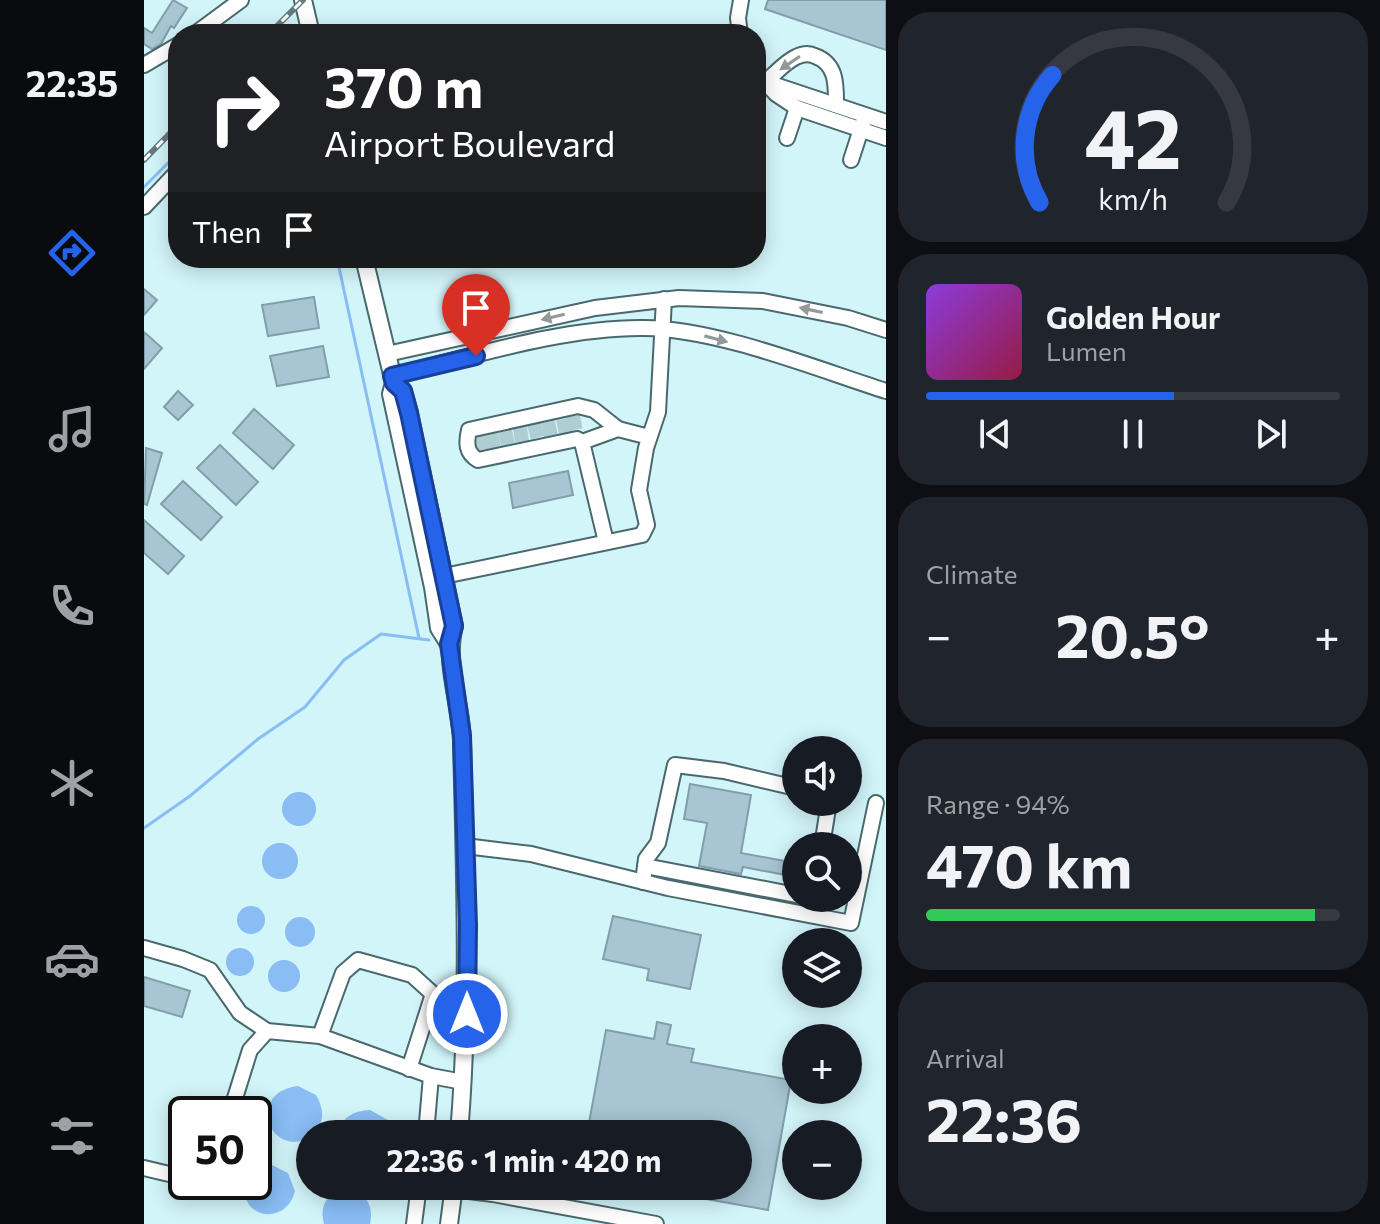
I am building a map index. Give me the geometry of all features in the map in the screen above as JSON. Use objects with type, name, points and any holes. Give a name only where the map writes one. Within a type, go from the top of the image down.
[{"type":"main road","points":[[303,0],[309,24]]},
{"type":"main road","points":[[366,268],[393,379],[391,394],[439,628],[449,644]]},
{"type":"main road","points":[[393,379],[403,391],[409,413],[454,626],[449,644],[462,736],[467,955],[460,1120]]},
{"type":"main road","points":[[449,1224],[452,1200]]},
{"type":"street","points":[[209,24],[241,0]]},
{"type":"street","points":[[739,24],[741,0]]},
{"type":"street","points":[[144,65],[168,51]]},
{"type":"street","points":[[766,74],[796,56],[808,54],[819,57],[833,71],[836,105]]},
{"type":"street","points":[[766,79],[836,105],[886,138]]},
{"type":"street","points":[[766,83],[776,94],[797,108],[864,122],[886,122]]},
{"type":"street","points":[[787,138],[797,108]]},
{"type":"street","points":[[851,160],[864,122]]},
{"type":"street","points":[[144,207],[168,182]]},
{"type":"street","points":[[387,354],[595,308],[703,297],[763,301],[848,318],[886,330]]},
{"type":"street","points":[[444,576],[642,535],[647,525],[639,490],[649,437],[658,412],[664,299]]},
{"type":"street","points":[[393,379],[560,337],[619,329],[663,330],[737,345],[886,391]]},
{"type":"street","points":[[530,434],[578,406],[594,410],[618,429]]},
{"type":"street","points":[[530,434],[618,429],[649,437]]},
{"type":"street","points":[[530,434],[606,542]]},
{"type":"street","points":[[643,882],[646,859],[658,843],[675,765],[724,771],[782,785]]},
{"type":"street","points":[[465,846],[531,854],[643,882],[851,923],[876,803]]},
{"type":"street","points":[[645,866],[782,892]]},
{"type":"street","points":[[144,948],[210,970],[240,1013],[267,1031],[320,1036],[409,1069],[463,1082]]},
{"type":"street","points":[[320,1036],[343,973],[358,960],[412,975],[433,994],[409,1069]]},
{"type":"street","points":[[236,1096],[250,1050],[267,1031]]},
{"type":"street","points":[[427,1120],[431,1076]]},
{"type":"street","points":[[144,1168],[168,1174]]},
{"type":"street","points":[[414,1224],[417,1200]]},
{"type":"street","points":[[526,1200],[656,1224]]},
{"type":"water","points":[[299,792],[311,797],[316,809],[311,821],[299,826],[287,821],[282,809],[287,797]]},
{"type":"water","points":[[280,843],[293,848],[298,861],[293,874],[280,879],[267,874],[262,861],[267,848]]},
{"type":"water","points":[[251,906],[261,910],[265,920],[261,930],[251,934],[241,930],[237,920],[241,910]]},
{"type":"water","points":[[300,917],[306,918],[314,926],[314,938],[306,946],[300,947],[294,946],[286,938],[285,932],[286,926],[294,918]]},
{"type":"water","points":[[240,948],[250,952],[254,962],[250,972],[240,976],[230,972],[226,962],[230,952]]},
{"type":"water","points":[[284,960],[295,965],[300,976],[295,987],[284,992],[273,987],[268,976],[273,965]]},
{"type":"water","points":[[298,1086],[316,1095],[321,1105],[321,1120],[296,1120],[295,1142],[283,1139],[272,1128],[272,1099],[282,1091]]},
{"type":"water","points":[[370,1110],[388,1120],[345,1120],[358,1112]]},
{"type":"water","points":[[272,1165],[288,1173],[295,1191],[284,1209],[266,1214],[250,1206],[247,1200],[272,1200]]},
{"type":"water","points":[[327,1200],[366,1200],[370,1224],[324,1224],[324,1204]]},
{"type":"building","points":[[173,0],[187,8],[177,24],[168,24],[168,31],[161,44],[152,49],[144,44],[144,28],[152,33]]},
{"type":"building","points":[[768,0],[886,0],[886,50],[765,9]]},
{"type":"building","points":[[144,289],[157,300],[144,315]]},
{"type":"building","points":[[314,297],[319,328],[268,336],[262,305]]},
{"type":"building","points":[[144,332],[162,348],[144,369]]},
{"type":"building","points":[[323,346],[329,377],[277,386],[270,356]]},
{"type":"building","points":[[178,391],[193,405],[178,420],[164,407]]},
{"type":"building","points":[[254,409],[294,445],[273,469],[233,433]]},
{"type":"building","points":[[220,445],[258,482],[236,505],[197,468]]},
{"type":"building","points":[[146,448],[162,453],[147,505],[144,504]]},
{"type":"building","points":[[568,471],[573,495],[513,508],[509,483]]},
{"type":"building","points":[[183,481],[222,517],[201,540],[161,504]]},
{"type":"building","points":[[144,520],[184,556],[168,574],[144,553]]},
{"type":"building","points":[[690,784],[751,795],[741,853],[782,860],[782,874],[743,867],[741,874],[699,866],[707,823],[684,819]]},
{"type":"building","points":[[613,916],[701,935],[690,989],[647,980],[649,969],[603,959]]},
{"type":"building","points":[[144,977],[190,991],[182,1017],[144,1006]]},
{"type":"building","points":[[657,1022],[671,1025],[667,1044],[694,1049],[691,1062],[782,1078],[782,1104],[787,1104],[768,1210],[711,1200],[752,1200],[752,1120],[590,1120],[606,1030],[654,1039]]},
{"type":"waterway","points":[[144,187],[168,163]]},
{"type":"waterway","points":[[339,268],[419,638]]},
{"type":"waterway","points":[[144,828],[190,796],[258,739],[305,707],[344,660],[381,634],[429,640]]},
{"type":"tunnel","points":[[573,416],[576,431]]},
{"type":"tunnel","points":[[563,419],[566,433]]},
{"type":"tunnel","points":[[548,422],[551,436]]},
{"type":"tunnel","points":[[534,424],[538,439]]},
{"type":"tunnel","points":[[520,428],[522,442]]},
{"type":"tunnel","points":[[505,431],[508,445]]},
{"type":"tunnel","points":[[491,434],[494,448]]},
{"type":"tunnel","points":[[480,436],[482,450]]},
{"type":"railway","points":[[279,24],[303,0]]},
{"type":"railway","points":[[144,160],[168,135]]},
{"type":"route","points":[[467,1014],[468,925],[462,736],[449,644],[454,626],[409,413],[403,391],[394,383],[392,376],[476,356]]}]
